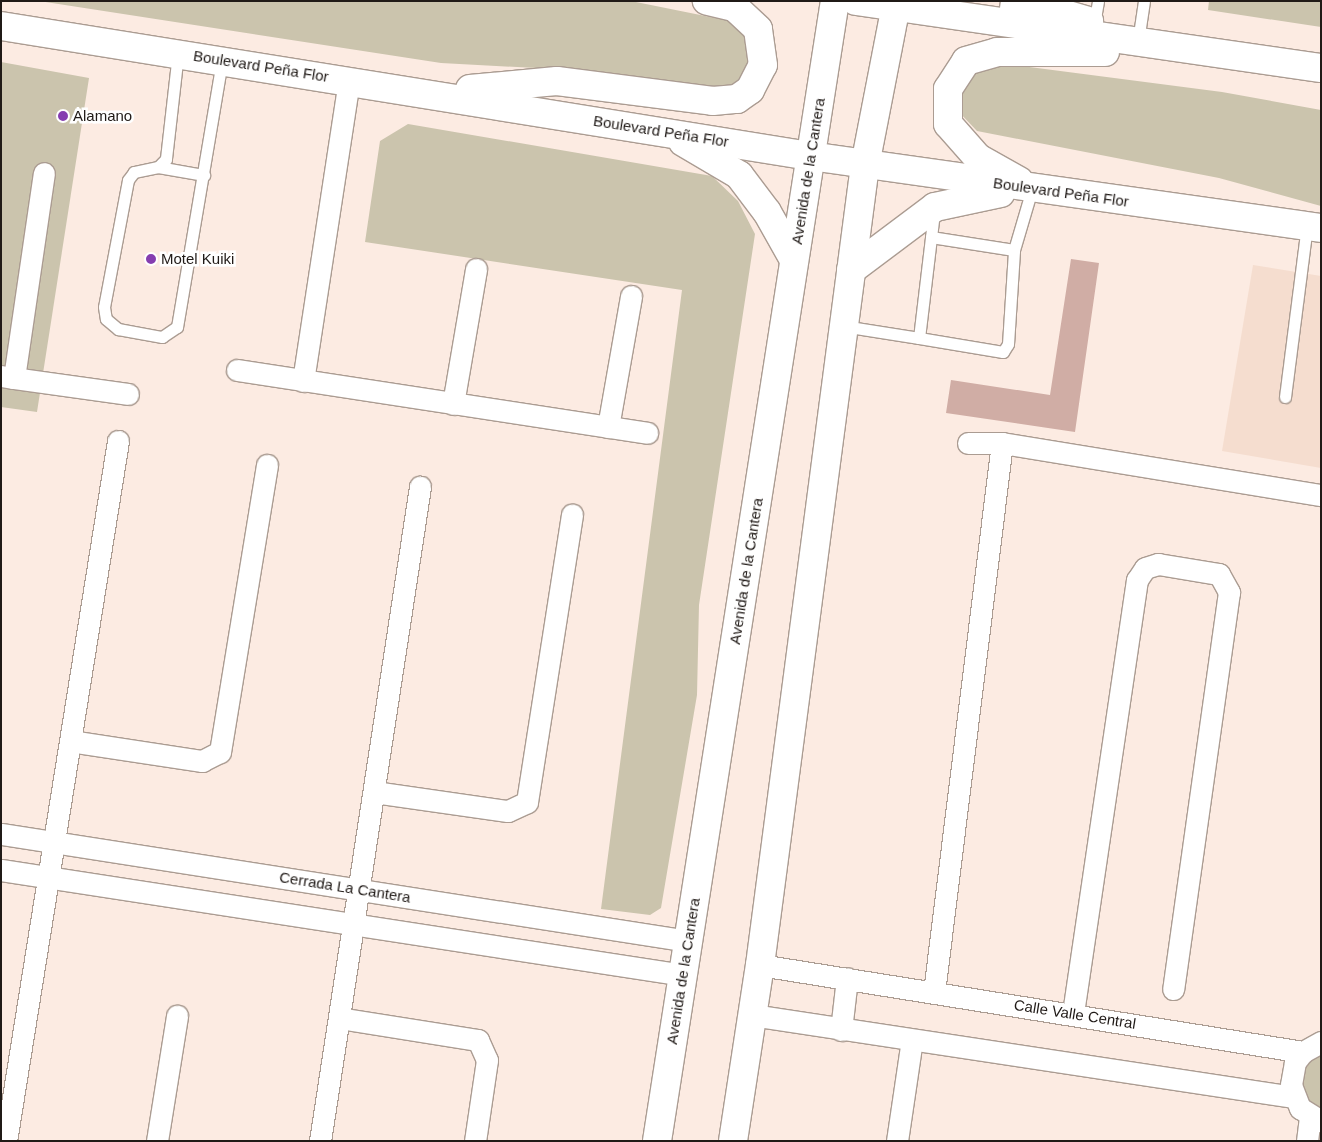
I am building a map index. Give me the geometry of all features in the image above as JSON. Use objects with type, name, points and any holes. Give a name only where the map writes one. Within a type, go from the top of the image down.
[{"type":"main road","points":[[431,93],[557,81],[713,101],[737,99],[750,90],[762,65],[758,29],[734,7],[707,1]]},
{"type":"main road","name":"Avenida de la Cantera","points":[[657,1141],[835,1]]},
{"type":"main road","points":[[856,1],[1095,20]]},
{"type":"main road","points":[[1020,1],[1095,20],[1139,39],[1199,51],[1321,68]]},
{"type":"main road","points":[[733,1141],[760,965],[865,165],[896,4]]},
{"type":"main road","name":"Boulevard Peña Flor","points":[[1,26],[431,93],[865,165],[1314,227]]},
{"type":"main road","points":[[1032,189],[978,158],[948,124],[948,89],[966,61],[997,52],[1199,51]]},
{"type":"main road","points":[[634,126],[704,152],[739,175],[767,212],[794,260]]},
{"type":"main road","points":[[851,270],[935,208],[979,196],[1032,189]]},
{"type":"street","points":[[303,381],[349,80]]},
{"type":"street","points":[[44,173],[8,377],[128,394]]},
{"type":"street","points":[[453,404],[476,269]]},
{"type":"street","points":[[608,427],[631,296]]},
{"type":"street","points":[[237,370],[647,433]]},
{"type":"street","points":[[6,1141],[118,441]]},
{"type":"street","points":[[968,443],[1002,443],[1321,495]]},
{"type":"street","points":[[934,992],[1002,443]]},
{"type":"street","points":[[70,741],[202,761],[220,752],[267,465]]},
{"type":"street","points":[[320,1141],[420,487]]},
{"type":"street","points":[[374,792],[508,811],[526,802],[572,515]]},
{"type":"street","points":[[1073,1013],[1138,580],[1145,568],[1158,564],[1219,574],[1229,592],[1173,989]]},
{"type":"street","name":"Cerrada La Cantera","points":[[1,834],[688,941]]},
{"type":"street","points":[[1,870],[682,975]]},
{"type":"street","name":"Calle Valle Central","points":[[760,965],[1312,1047]]},
{"type":"street","points":[[840,1030],[847,978]]},
{"type":"street","points":[[157,1141],[177,1016]]},
{"type":"street","points":[[752,1016],[1294,1097],[1316,1119],[1306,1141]]},
{"type":"street","points":[[339,1018],[478,1040],[488,1060],[475,1141]]},
{"type":"street","points":[[897,1141],[912,1040]]},
{"type":"street","points":[[1294,1097],[1291,1073],[1312,1047]]},
{"type":"lane","points":[[1139,39],[1144,1]]},
{"type":"lane","points":[[158,167],[167,154],[178,54]]},
{"type":"lane","points":[[204,175],[158,167],[134,172],[128,180],[104,307],[106,318],[118,329],[162,337],[176,328],[204,175],[222,61]]},
{"type":"lane","points":[[843,326],[1007,350],[1014,250],[1032,189]]},
{"type":"lane","points":[[919,338],[935,208]]},
{"type":"lane","points":[[1285,397],[1314,227]]},
{"type":"lane","points":[[931,237],[1014,250]]},
{"type":"shaded area","points":[[39,1],[631,1],[735,22],[747,30],[755,58],[738,84],[725,88],[536,68],[441,63]]},
{"type":"shaded area","points":[[1209,1],[1321,1],[1321,27],[1208,10]]},
{"type":"shaded area","points":[[1,62],[89,78],[37,412],[1,407]]},
{"type":"shaded area","points":[[990,62],[1222,92],[1321,110],[1321,206],[1219,178],[977,131],[958,111],[963,80]]},
{"type":"shaded area","points":[[408,124],[712,176],[738,201],[755,234],[699,605],[697,695],[661,908],[650,915],[601,909],[682,290],[365,242],[380,141]]},
{"type":"shaded area","points":[[1253,265],[1321,276],[1321,468],[1222,451]]},
{"type":"shaded area","points":[[1321,1052],[1321,1113],[1301,1095],[1301,1073],[1306,1063]]},
{"type":"building","points":[[1071,259],[1099,263],[1075,432],[946,413],[951,380],[1050,395]]},
{"type":"place","name":"Alamano","points":[[63,116]]},
{"type":"place","name":"Motel Kuiki","points":[[151,259]]}]
